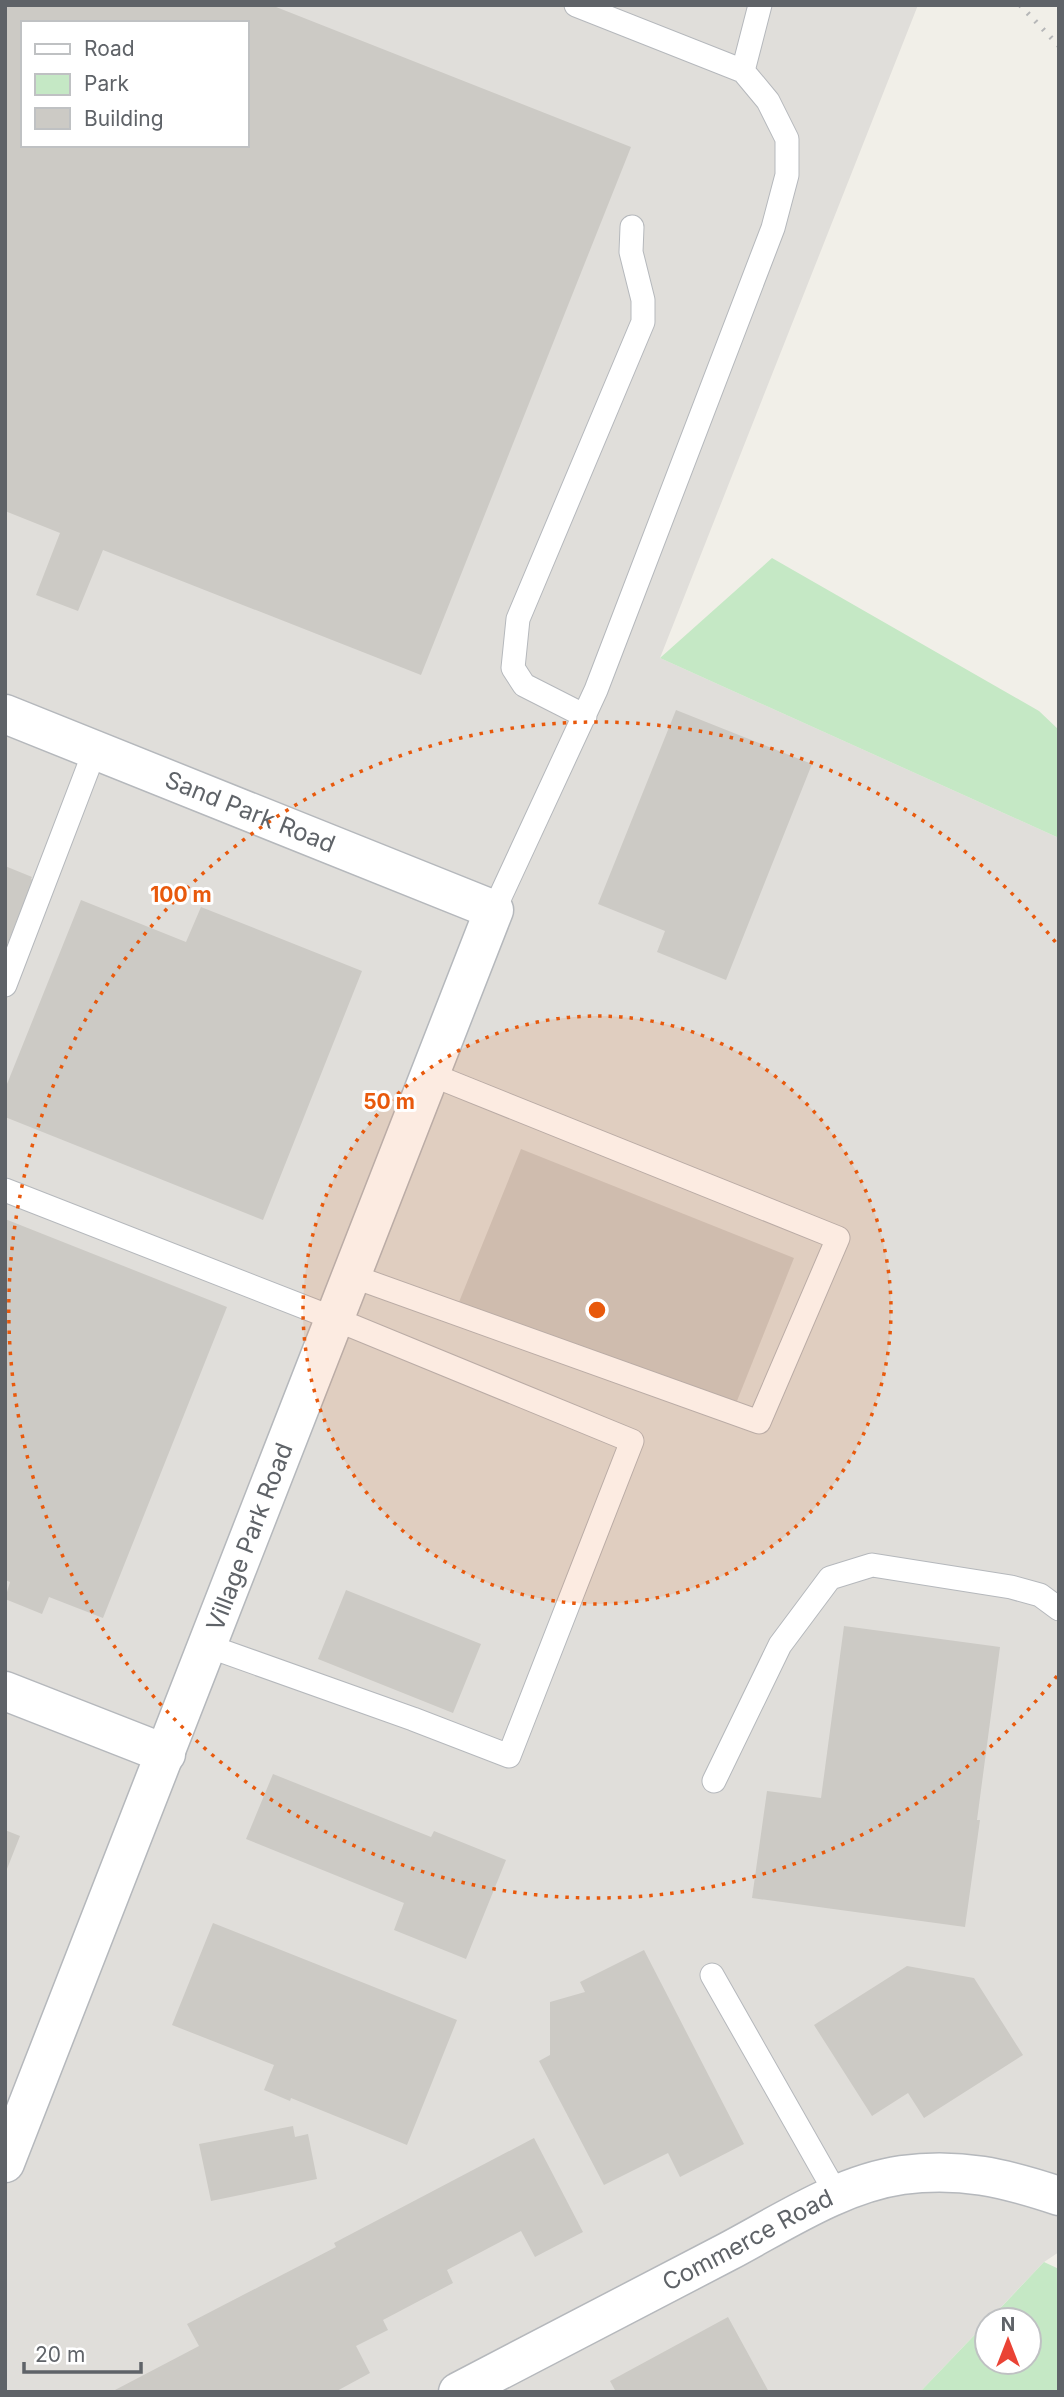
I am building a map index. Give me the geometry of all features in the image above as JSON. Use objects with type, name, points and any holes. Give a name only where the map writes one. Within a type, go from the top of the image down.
[{"type":"street","name":"Sand Park Road","points":[[5,714],[494,911]]},
{"type":"street","name":"Village Park Road","points":[[5,2164],[494,911]]},
{"type":"street","points":[[5,1691],[166,1754]]},
{"type":"street","name":"Commerce Road","points":[[458,2392],[836,2195],[869,2183],[932,2172],[971,2173],[1059,2196]]},
{"type":"lane","points":[[494,911],[585,716],[773,228],[788,175],[788,139],[768,101],[743,71],[576,5]]},
{"type":"lane","points":[[743,71],[760,5]]},
{"type":"lane","points":[[585,716],[524,685],[513,668],[518,619],[643,322],[643,300],[631,253],[632,227]]},
{"type":"lane","points":[[5,985],[95,750]]},
{"type":"lane","points":[[352,1276],[759,1422],[838,1238],[430,1074]]},
{"type":"lane","points":[[5,1190],[335,1319],[632,1441],[509,1756],[208,1646]]},
{"type":"lane","points":[[714,1781],[780,1645],[830,1578],[872,1564],[1012,1587],[1040,1595],[1059,1609]]},
{"type":"lane","points":[[712,1975],[836,2195]]},
{"type":"shaded area","points":[[5,5],[918,5],[660,658],[1059,838],[1059,2252],[1044,2262],[1002,2306],[973,2306],[973,2336],[920,2392],[5,2392]]},
{"type":"green space","points":[[772,558],[1039,711],[1059,730],[1059,838],[660,658]]},
{"type":"green space","points":[[1044,2262],[1059,2269],[1059,2392],[920,2392],[973,2337],[973,2376],[1043,2376],[1043,2306],[1002,2306]]},
{"type":"building","points":[[5,5],[271,5],[631,147],[421,675],[103,550],[78,611],[36,595],[60,533],[5,511]]},
{"type":"building","points":[[676,710],[812,764],[726,980],[657,952],[665,931],[598,904]]},
{"type":"building","points":[[5,866],[32,877],[33,880],[5,950]]},
{"type":"building","points":[[81,900],[186,942],[201,907],[362,971],[263,1220],[5,1117],[5,1089]]},
{"type":"building","points":[[521,1149],[794,1258],[733,1411],[459,1302]]},
{"type":"building","points":[[5,1219],[227,1307],[103,1618],[49,1597],[42,1614],[5,1599],[10,1582],[5,1580]]},
{"type":"building","points":[[346,1590],[481,1644],[453,1713],[318,1659]]},
{"type":"building","points":[[844,1626],[1000,1647],[965,1927],[752,1898],[767,1791],[821,1798]]},
{"type":"building","points":[[273,1774],[431,1837],[434,1831],[506,1860],[466,1959],[394,1930],[404,1903],[246,1839]]},
{"type":"building","points":[[5,1830],[20,1836],[5,1874]]},
{"type":"building","points":[[213,1923],[457,2020],[407,2145],[291,2098],[290,2101],[264,2090],[274,2065],[172,2025]]},
{"type":"building","points":[[644,1950],[744,2144],[680,2177],[668,2153],[604,2185],[539,2061],[550,2055],[550,2002],[585,1992],[580,1982]]},
{"type":"building","points":[[907,1966],[974,1978],[1023,2055],[924,2118],[908,2093],[872,2116],[814,2025]]},
{"type":"building","points":[[293,2126],[295,2137],[308,2134],[317,2179],[211,2201],[199,2144]]},
{"type":"building","points":[[534,2138],[583,2232],[535,2257],[521,2231],[447,2270],[453,2283],[383,2320],[388,2330],[356,2346],[370,2373],[335,2392],[116,2392],[115,2390],[199,2346],[187,2324],[336,2247],[334,2243]]},
{"type":"building","points":[[728,2317],[769,2392],[616,2392],[610,2381]]},
{"type":"railway","points":[[1020,5],[1059,46]]}]
